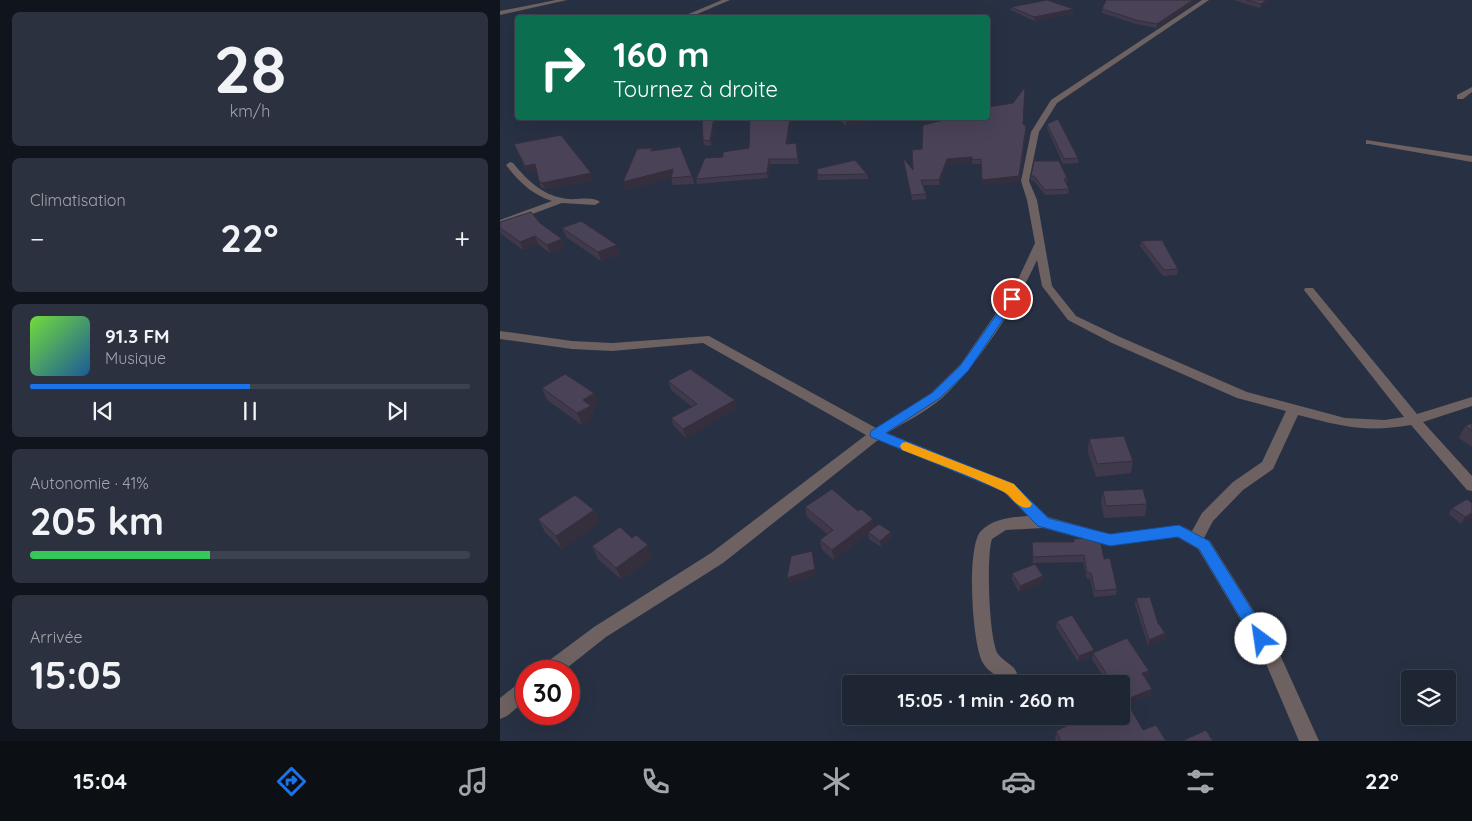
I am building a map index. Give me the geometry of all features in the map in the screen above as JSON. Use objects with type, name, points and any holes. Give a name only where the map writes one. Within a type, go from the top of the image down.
[{"type":"street","points":[[500,13],[564,0]]},
{"type":"street","points":[[690,15],[727,0]]},
{"type":"street","points":[[1206,0],[1054,102],[1035,132],[1025,181],[1032,200],[1047,286],[1072,318],[1116,340],[1242,395],[1293,410],[1344,423],[1385,425],[1414,420],[1472,401]]},
{"type":"street","points":[[1460,97],[1472,89]]},
{"type":"street","points":[[1369,142],[1472,159]]},
{"type":"street","points":[[510,165],[531,187],[558,202]]},
{"type":"street","points":[[500,222],[558,202],[595,202]]},
{"type":"street","points":[[563,660],[600,632],[718,558],[876,434],[936,396],[964,368],[1020,286],[1040,242]]},
{"type":"street","points":[[1309,290],[1414,420],[1472,486]]},
{"type":"street","points":[[500,335],[572,345],[612,347],[705,339],[876,434],[1009,488],[1043,522]]},
{"type":"street","points":[[1195,540],[1207,517],[1238,486],[1268,465],[1293,410]]},
{"type":"street","points":[[1008,673],[990,658],[982,618],[980,552],[983,538],[997,526],[1016,522],[1043,522],[1110,540],[1179,531],[1204,545],[1271,654],[1308,741]]},
{"type":"street","points":[[500,710],[515,698]]},
{"type":"building","points":[[1047,0],[1074,9],[1034,17],[1011,7]]},
{"type":"building","points":[[1106,0],[1193,0],[1157,24],[1136,20],[1102,9]]},
{"type":"building","points":[[1246,0],[1266,0],[1261,4]]},
{"type":"building","points":[[1025,87],[1023,124],[1026,126],[1019,176],[982,180],[981,159],[972,160],[972,157],[947,159],[939,180],[921,180],[926,194],[911,195],[903,158],[913,170],[912,150],[922,149],[923,125],[944,120],[990,120],[990,107],[1013,103]]},
{"type":"building","points":[[1058,119],[1078,158],[1064,159],[1047,124]]},
{"type":"building","points":[[702,120],[714,120],[710,141],[703,140]]},
{"type":"building","points":[[750,120],[790,120],[786,144],[796,143],[798,159],[769,159],[767,173],[696,179],[705,158],[723,157],[723,152],[749,148]]},
{"type":"building","points":[[561,135],[591,173],[542,183],[539,181],[535,164],[525,166],[514,144]]},
{"type":"building","points":[[679,144],[692,176],[671,178],[673,169],[623,182],[637,149],[652,148],[651,151],[679,147]]},
{"type":"building","points":[[855,160],[867,174],[818,175],[817,169]]},
{"type":"building","points":[[1034,161],[1059,161],[1067,178],[1064,179],[1069,189],[1045,190],[1034,176],[1031,176]]},
{"type":"building","points":[[531,212],[540,223],[562,239],[547,245],[535,236],[520,242],[500,228],[500,222]]},
{"type":"building","points":[[581,221],[617,245],[598,252],[562,228]]},
{"type":"building","points":[[1162,240],[1178,269],[1164,270],[1141,241]]},
{"type":"building","points":[[690,369],[735,400],[683,429],[671,418],[697,404],[668,381]]},
{"type":"building","points":[[565,374],[594,393],[583,400],[591,406],[577,413],[542,388]]},
{"type":"building","points":[[1472,423],[1472,431],[1465,426]]},
{"type":"building","points":[[1124,436],[1133,461],[1097,464],[1089,439]]},
{"type":"building","points":[[832,489],[858,511],[861,509],[873,519],[832,550],[820,540],[833,530],[805,507]]},
{"type":"building","points":[[1143,489],[1147,504],[1106,506],[1103,491]]},
{"type":"building","points":[[575,495],[594,510],[556,536],[538,519]]},
{"type":"building","points":[[1467,499],[1472,503],[1472,513],[1465,517],[1452,508]]},
{"type":"building","points":[[879,524],[891,532],[880,541],[868,532]]},
{"type":"building","points":[[620,527],[632,538],[636,535],[648,545],[616,568],[592,546]]},
{"type":"building","points":[[1095,537],[1100,539],[1104,559],[1110,558],[1117,589],[1095,591],[1091,573],[1087,573],[1084,555],[1033,557],[1032,542],[1074,542],[1074,539]]},
{"type":"building","points":[[812,551],[815,569],[787,578],[791,556]]},
{"type":"building","points":[[1035,564],[1043,576],[1020,586],[1012,573]]},
{"type":"building","points":[[1150,597],[1158,623],[1165,633],[1149,640],[1136,598]]},
{"type":"building","points":[[1072,615],[1094,650],[1079,656],[1057,621]]},
{"type":"building","points":[[1127,638],[1149,671],[1142,673],[1152,689],[1130,698],[1130,675],[1107,675],[1093,653]]},
{"type":"building","points":[[1130,708],[1143,730],[1156,725],[1166,741],[1061,741],[1056,731],[1069,725],[1130,725]]},
{"type":"building","points":[[1206,730],[1213,741],[1182,741]]},
{"type":"slow traffic","points":[[906,446],[1009,488],[1025,504]]},
{"type":"route","points":[[1012,299],[964,368],[936,396],[876,434],[1009,488],[1043,522],[1110,540],[1179,531],[1204,545],[1261,639]]}]
